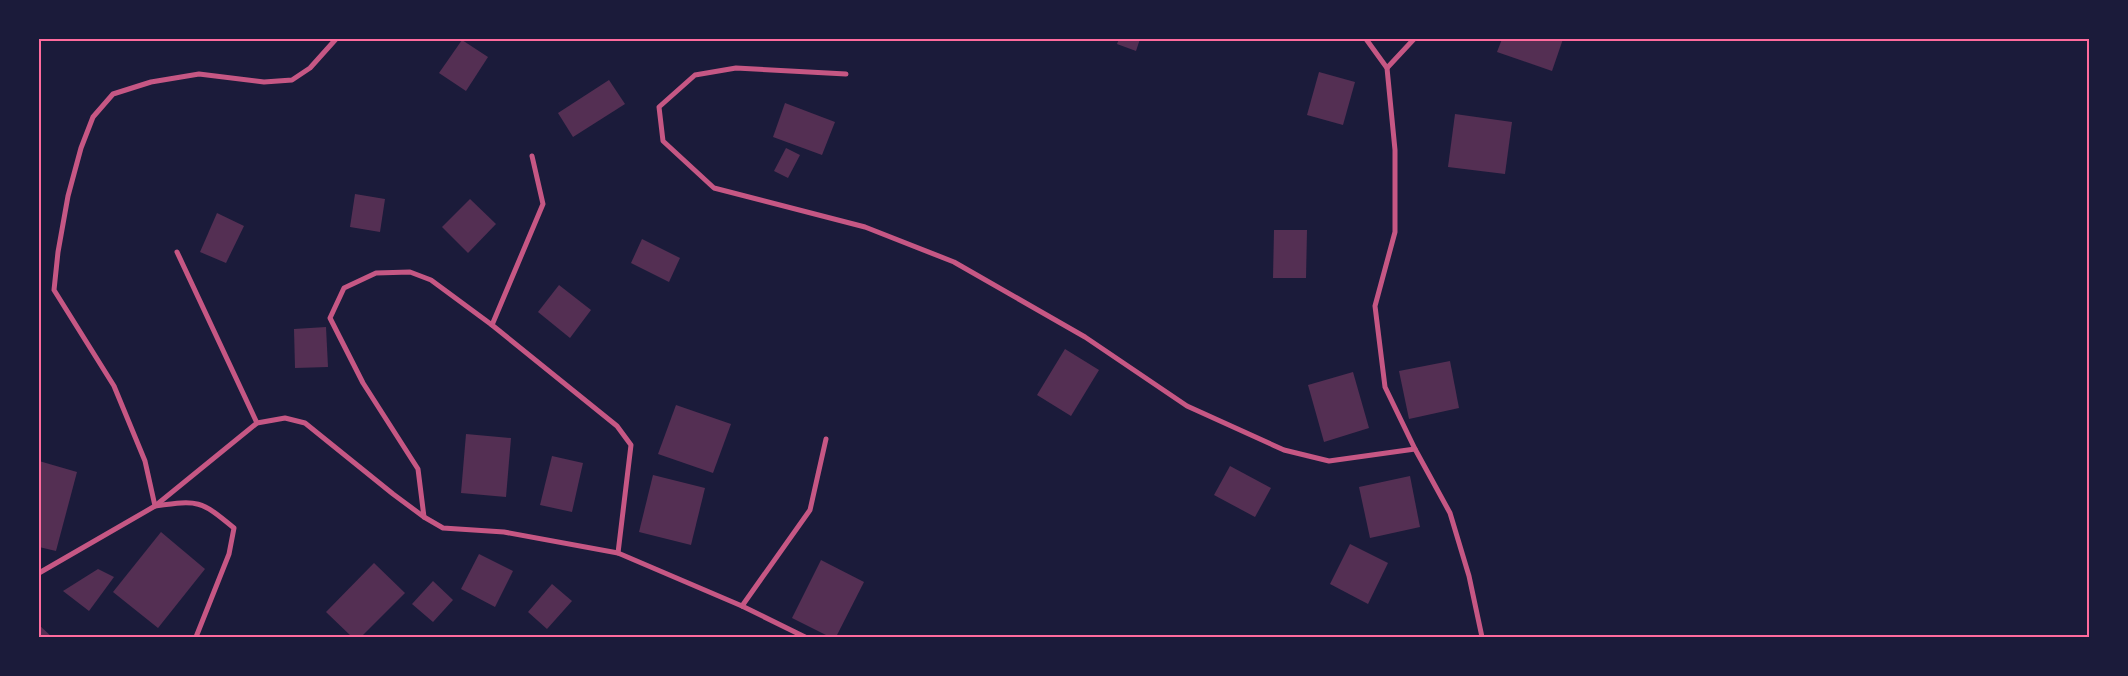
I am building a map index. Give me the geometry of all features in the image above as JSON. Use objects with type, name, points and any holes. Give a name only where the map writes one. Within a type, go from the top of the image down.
[{"type":"street","points":[[156,506],[145,461],[114,386],[54,290],[58,252],[68,196],[93,117],[113,94],[151,82],[199,74],[264,82],[292,80],[310,68],[336,39]]},
{"type":"street","points":[[1366,39],[1387,68],[1395,150],[1395,232],[1375,306],[1385,387],[1415,449],[1450,513],[1469,576],[1482,637]]},
{"type":"street","points":[[1387,68],[1414,39]]},
{"type":"street","points":[[846,74],[736,68],[695,75],[659,107],[663,141],[714,188],[865,227],[954,262],[1085,336],[1187,406],[1284,450],[1329,461],[1415,449]]},
{"type":"street","points":[[492,325],[543,204],[532,156]]},
{"type":"street","points":[[177,252],[256,423]]},
{"type":"street","points":[[424,517],[418,469],[363,384],[330,318],[344,288],[376,273],[410,272],[431,280],[492,325],[617,426],[631,445],[618,553]]},
{"type":"street","points":[[39,573],[156,506],[256,423],[285,418],[305,423],[424,517],[443,528],[504,532],[618,553],[742,606],[805,637]]},
{"type":"street","points":[[742,606],[810,510],[826,439]]},
{"type":"street","points":[[156,506],[188,501],[209,508],[234,528],[229,554],[196,637]]},
{"type":"building","points":[[1119,39],[1140,39],[1136,51],[1117,44]]},
{"type":"building","points":[[1502,39],[1563,39],[1552,71],[1497,52]]},
{"type":"building","points":[[462,40],[488,57],[466,91],[439,73]]},
{"type":"building","points":[[1319,72],[1355,82],[1343,125],[1307,115]]},
{"type":"building","points":[[609,80],[625,104],[573,137],[558,113]]},
{"type":"building","points":[[785,103],[835,122],[822,155],[773,137]]},
{"type":"building","points":[[1455,114],[1512,122],[1505,174],[1448,167]]},
{"type":"building","points":[[786,148],[800,155],[788,178],[774,171]]},
{"type":"building","points":[[355,194],[385,199],[380,232],[350,227]]},
{"type":"building","points":[[470,199],[496,224],[468,253],[442,227]]},
{"type":"building","points":[[217,213],[244,226],[226,263],[200,252]]},
{"type":"building","points":[[1274,230],[1307,230],[1306,278],[1273,278]]},
{"type":"building","points":[[642,239],[680,258],[669,282],[631,263]]},
{"type":"building","points":[[559,285],[591,310],[570,338],[538,312]]},
{"type":"building","points":[[326,327],[328,367],[295,368],[294,329]]},
{"type":"building","points":[[1065,349],[1099,370],[1071,416],[1037,395]]},
{"type":"building","points":[[1450,361],[1459,408],[1409,419],[1399,371]]},
{"type":"building","points":[[1353,372],[1369,428],[1324,442],[1308,385]]},
{"type":"building","points":[[676,405],[731,424],[713,473],[658,454]]},
{"type":"building","points":[[466,434],[511,438],[506,497],[461,493]]},
{"type":"building","points":[[552,456],[583,463],[572,512],[540,505]]},
{"type":"building","points":[[39,461],[77,472],[56,551],[39,547]]},
{"type":"building","points":[[1230,466],[1271,488],[1255,517],[1214,495]]},
{"type":"building","points":[[653,475],[705,488],[691,545],[639,532]]},
{"type":"building","points":[[1410,476],[1420,527],[1370,538],[1359,487]]},
{"type":"building","points":[[161,532],[205,569],[158,628],[113,592]]},
{"type":"building","points":[[1350,544],[1388,563],[1368,604],[1330,584]]},
{"type":"building","points":[[479,554],[513,571],[495,607],[461,589]]},
{"type":"building","points":[[821,560],[864,582],[836,637],[830,637],[792,618]]},
{"type":"building","points":[[374,563],[405,593],[361,637],[352,637],[326,612]]},
{"type":"building","points":[[98,569],[114,577],[89,611],[63,591]]},
{"type":"building","points":[[433,581],[453,600],[433,622],[412,604]]},
{"type":"building","points":[[552,584],[572,601],[547,629],[528,612]]},
{"type":"building","points":[[39,625],[52,637],[39,637]]}]
